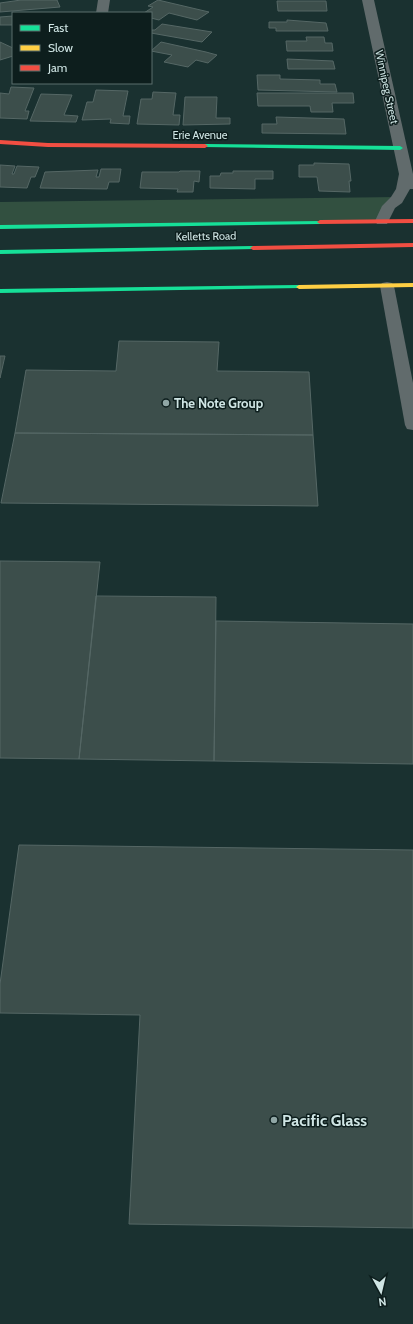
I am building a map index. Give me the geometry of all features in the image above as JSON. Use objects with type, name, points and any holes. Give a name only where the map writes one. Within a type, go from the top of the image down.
[{"type":"street","points":[[102,12],[104,0]]},
{"type":"street","name":"Winnipeg Street","points":[[368,0],[400,148],[409,180],[397,200],[389,206],[382,221]]},
{"type":"street","name":"Erie Avenue","points":[[0,142],[72,146],[400,148]]},
{"type":"street","name":"Kelletts Road","points":[[0,227],[413,221]]},
{"type":"street","name":"Kelletts Road","points":[[0,252],[413,246]]},
{"type":"street","points":[[0,291],[413,285]]},
{"type":"lane","points":[[387,286],[413,425]]},
{"type":"green space","points":[[399,197],[382,221],[0,227],[0,202]]},
{"type":"building","points":[[21,0],[57,0],[60,7],[0,12],[0,3]]},
{"type":"building","points":[[158,0],[209,12],[197,20],[169,13],[159,20],[152,18],[152,12],[146,12],[153,7],[148,6]]},
{"type":"building","points":[[277,1],[326,1],[327,11],[278,11]]},
{"type":"building","points":[[12,16],[12,25],[0,25],[0,17]]},
{"type":"building","points":[[287,20],[326,23],[328,31],[276,31],[276,28],[269,28],[269,22],[287,22]]},
{"type":"building","points":[[162,24],[212,32],[202,42],[152,33],[152,30],[155,30]]},
{"type":"building","points":[[306,37],[324,37],[325,43],[332,43],[333,51],[287,51],[286,41],[307,41]]},
{"type":"building","points":[[0,42],[12,48],[12,56],[0,60]]},
{"type":"building","points":[[161,42],[217,55],[208,63],[196,60],[188,67],[164,62],[172,55],[152,50]]},
{"type":"building","points":[[287,59],[333,61],[335,69],[288,69]]},
{"type":"building","points":[[257,75],[280,75],[280,79],[320,80],[320,84],[335,84],[337,92],[258,90]]},
{"type":"building","points":[[11,87],[34,88],[25,111],[29,111],[27,119],[0,118],[0,93],[9,94]]},
{"type":"building","points":[[96,90],[128,91],[123,116],[130,116],[129,124],[110,123],[111,119],[82,120],[87,102],[93,102]]},
{"type":"building","points":[[153,92],[176,93],[173,115],[180,115],[179,125],[137,124],[141,99],[152,99]]},
{"type":"building","points":[[257,93],[353,93],[354,103],[332,103],[333,112],[311,112],[310,106],[258,106]]},
{"type":"building","points":[[41,94],[72,95],[64,115],[78,116],[76,122],[30,121]]},
{"type":"building","points":[[185,97],[217,97],[216,118],[230,118],[230,124],[183,125]]},
{"type":"building","points":[[276,117],[344,119],[346,134],[262,133],[262,124],[277,124]]},
{"type":"building","points":[[314,163],[349,164],[351,181],[349,181],[350,192],[319,191],[317,177],[299,177],[299,165],[314,165]]},
{"type":"building","points":[[0,165],[15,166],[12,174],[14,174],[17,166],[39,167],[35,177],[31,177],[27,188],[0,187]]},
{"type":"building","points":[[101,169],[121,169],[119,182],[109,182],[107,189],[40,188],[45,172],[98,170],[96,177],[99,177]]},
{"type":"building","points":[[200,171],[199,182],[194,181],[193,192],[177,192],[178,189],[140,188],[142,172]]},
{"type":"building","points":[[233,171],[273,171],[273,179],[255,179],[255,189],[210,188],[210,176],[220,176],[221,173],[233,173]]},
{"type":"building","name":"The Note Group","points":[[119,341],[219,342],[217,371],[309,372],[313,435],[15,433],[26,370],[116,371]]},
{"type":"building","points":[[0,356],[5,356],[0,378]]},
{"type":"building","points":[[15,433],[313,435],[318,506],[1,503]]},
{"type":"building","points":[[0,561],[100,562],[79,759],[0,758]]},
{"type":"building","points":[[96,596],[216,597],[214,761],[79,759]]},
{"type":"building","points":[[216,621],[413,624],[413,764],[214,761]]},
{"type":"building","name":"Pacific Glass","points":[[19,845],[413,850],[413,1228],[129,1224],[140,1015],[0,1013],[0,984]]},
{"type":"traffic: fast","points":[[205,146],[400,148]]},
{"type":"traffic: fast","points":[[0,227],[320,222]]},
{"type":"traffic: fast","points":[[0,252],[253,248]]},
{"type":"traffic: fast","points":[[0,291],[299,287]]},
{"type":"traffic: slow","points":[[299,287],[413,285]]},
{"type":"traffic: jam","points":[[0,142],[48,145],[205,146]]},
{"type":"traffic: jam","points":[[320,222],[413,221]]},
{"type":"traffic: jam","points":[[253,248],[413,245]]},
{"type":"place","name":"The Note Group","points":[[166,403]]},
{"type":"place","name":"Pacific Glass","points":[[274,1120]]}]
